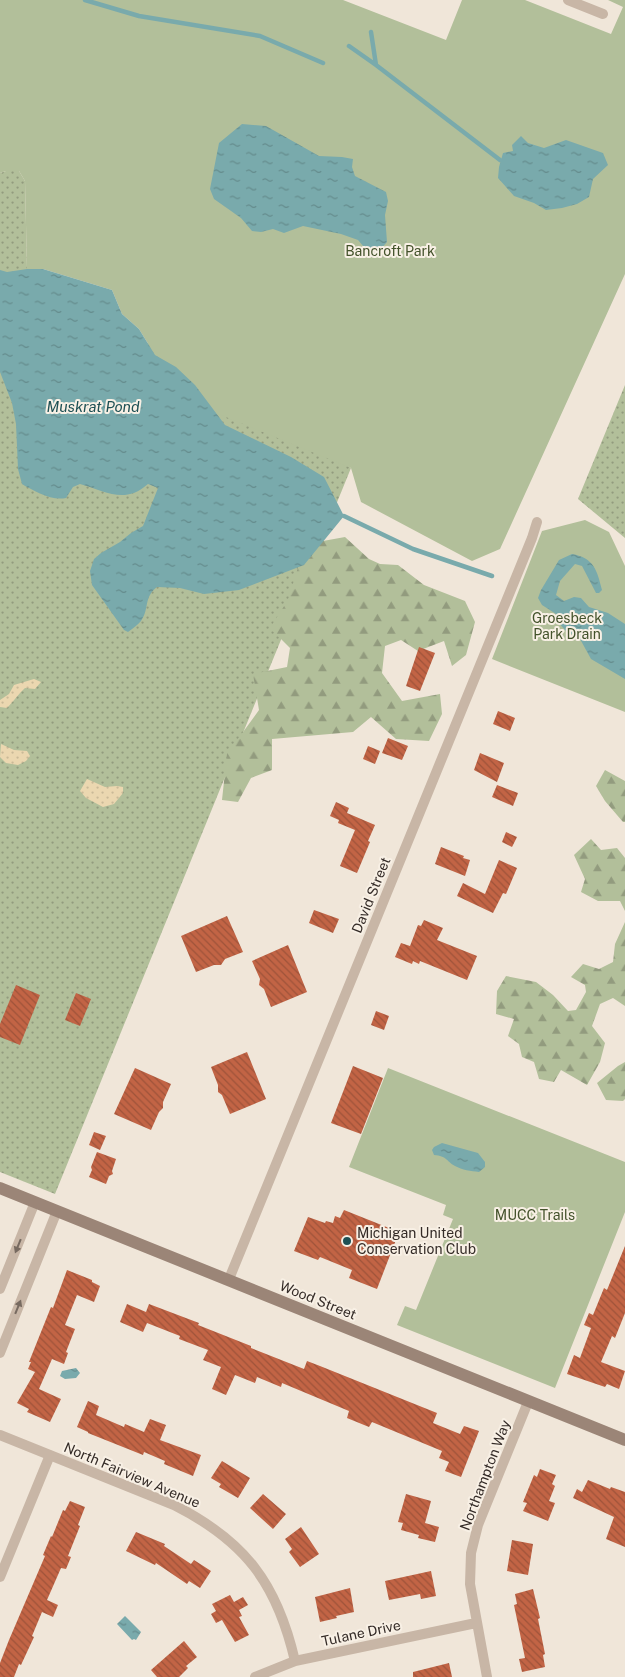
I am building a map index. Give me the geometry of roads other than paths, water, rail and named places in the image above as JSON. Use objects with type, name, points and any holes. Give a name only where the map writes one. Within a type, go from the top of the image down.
[{"type":"street","points":[[568,0],[603,14]]},
{"type":"street","name":"David Street","points":[[229,1279],[494,632],[537,522]]},
{"type":"street","name":"Wood Street","points":[[0,1188],[625,1440]]},
{"type":"street","points":[[0,1289],[35,1202]]},
{"type":"street","points":[[0,1353],[57,1211]]},
{"type":"street","name":"Northampton Way","points":[[487,1677],[470,1584],[471,1553],[478,1525],[528,1402]]},
{"type":"street","name":"North Fairview Avenue","points":[[0,1435],[174,1505],[220,1531],[254,1564],[266,1582],[288,1632],[295,1661]]},
{"type":"street","points":[[0,1577],[50,1455]]},
{"type":"street","name":"Tulane Drive","points":[[254,1677],[295,1661],[476,1623]]},
{"type":"water","points":[[242,124],[266,126],[319,156],[353,159],[352,167],[355,176],[386,192],[388,201],[385,215],[387,242],[380,250],[369,253],[358,240],[341,234],[303,226],[284,233],[273,229],[261,232],[252,231],[241,218],[214,199],[210,189],[219,143]]},
{"type":"water","points":[[521,136],[528,143],[544,148],[566,140],[603,153],[608,165],[593,179],[589,197],[577,204],[546,210],[534,203],[514,196],[498,178],[503,153],[513,151],[512,145]]},
{"type":"water","name":"Muskrat Pond","points":[[43,269],[112,290],[122,314],[139,329],[155,355],[176,367],[195,385],[225,425],[291,457],[324,477],[344,516],[304,565],[239,590],[204,594],[180,588],[157,587],[148,599],[141,621],[128,632],[124,630],[92,585],[90,571],[94,559],[101,553],[143,526],[158,488],[148,484],[131,494],[123,495],[107,493],[80,484],[73,487],[66,498],[60,499],[43,495],[22,484],[18,469],[16,424],[12,403],[0,372],[0,270],[7,272]]},
{"type":"water","points":[[572,554],[585,558],[590,562],[596,571],[602,590],[596,593],[582,566],[575,564],[560,581],[556,595],[564,601],[574,597],[581,598],[589,607],[608,613],[625,624],[625,679],[591,659],[580,639],[566,631],[557,621],[556,614],[542,605],[538,598],[559,560]]},
{"type":"water","points":[[442,1143],[478,1153],[485,1162],[485,1167],[479,1172],[467,1170],[455,1166],[442,1156],[434,1155],[432,1150],[434,1147]]},
{"type":"water","points":[[76,1368],[80,1373],[76,1378],[65,1379],[60,1376],[62,1371]]},
{"type":"water","points":[[125,1616],[141,1632],[136,1640],[132,1640],[117,1624]]},
{"type":"waterway","points":[[85,0],[139,16],[260,36],[323,63]]},
{"type":"waterway","points":[[371,32],[376,65]]},
{"type":"waterway","points":[[349,46],[500,160]]},
{"type":"waterway","points":[[344,516],[413,549],[492,576]]},
{"type":"place","name":"Michigan United Conservation Club","points":[[347,1241]]},
{"type":"park label","name":"Bancroft Park","points":[[390,251]]},
{"type":"park label","name":"Groesbeck Park Drain","points":[[567,626]]},
{"type":"park label","name":"MUCC Trails","points":[[535,1215]]}]
